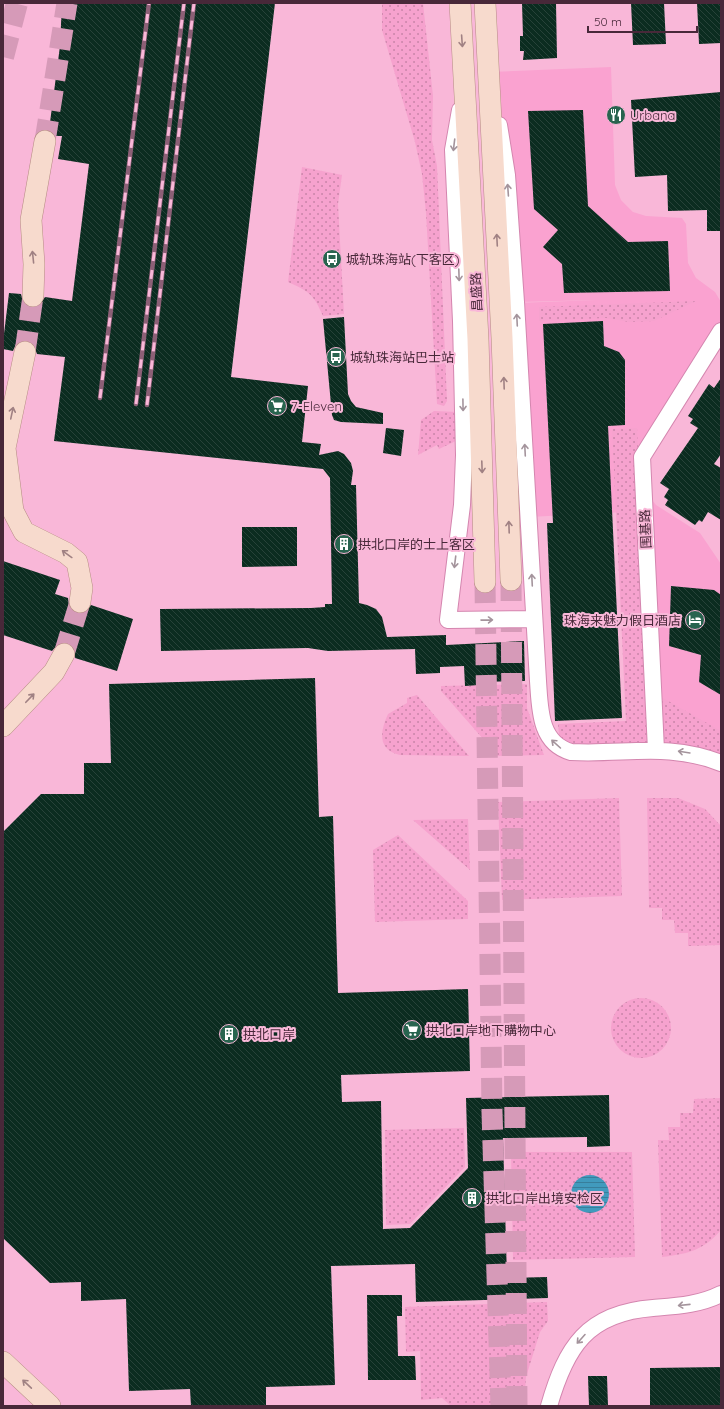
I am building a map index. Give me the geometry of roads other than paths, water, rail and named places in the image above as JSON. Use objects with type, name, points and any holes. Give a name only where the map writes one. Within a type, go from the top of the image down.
[{"type":"main road","name":"昌盛路","points":[[460,3],[478,339],[485,582]]},
{"type":"main road","name":"昌盛路","points":[[485,3],[502,338],[511,580]]},
{"type":"main road","points":[[33,296],[34,264],[31,220],[46,141]]},
{"type":"main road","points":[[25,352],[5,448],[13,511],[24,532],[66,553],[77,562],[82,588],[80,602]]},
{"type":"main road","points":[[3,726],[54,672],[64,654]]},
{"type":"main road","points":[[3,1362],[50,1406]]},
{"type":"street","points":[[488,77],[507,174],[534,619],[542,720],[553,743],[561,749],[576,752],[656,750],[680,751],[701,755],[721,763]]},
{"type":"street","points":[[465,79],[453,150],[461,321],[464,484],[448,620],[534,619]]},
{"type":"street","name":"围基路","points":[[656,750],[642,457],[721,331]]},
{"type":"street","points":[[549,1406],[562,1367],[569,1354],[578,1341],[599,1322],[626,1311],[698,1303],[721,1294]]},
{"type":"water","points":[[586,1175],[594,1175],[604,1180],[608,1187],[608,1201],[604,1208],[594,1213],[586,1213],[576,1208],[574,1205],[571,1198],[571,1190],[576,1180],[579,1178]]},
{"type":"tunnel","points":[[3,57],[17,3]]},
{"type":"tunnel","points":[[45,141],[67,3]]},
{"type":"tunnel","points":[[25,352],[33,296]]},
{"type":"tunnel","points":[[511,580],[517,1406]]},
{"type":"tunnel","points":[[485,582],[492,1112],[501,1406]]},
{"type":"tunnel","points":[[64,654],[80,602]]},
{"type":"railway","points":[[100,398],[149,3]]},
{"type":"railway","points":[[136,404],[184,3]]},
{"type":"railway","points":[[147,405],[194,3]]},
{"type":"place","name":"Urbana","points":[[616,115]]},
{"type":"place","name":"城轨珠海站(下客区)","points":[[332,259]]},
{"type":"place","name":"城轨珠海站巴士站","points":[[336,357]]},
{"type":"place","name":"7-Eleven","points":[[277,406]]},
{"type":"place","name":"拱北口岸的士上客区","points":[[344,544]]},
{"type":"place","name":"珠海来魅力假日酒店","points":[[695,620]]},
{"type":"place","name":"拱北口岸地下購物中心","points":[[412,1030]]},
{"type":"place","name":"拱北口岸","points":[[229,1034]]},
{"type":"place","name":"拱北口岸出境安检区","points":[[472,1198]]}]
